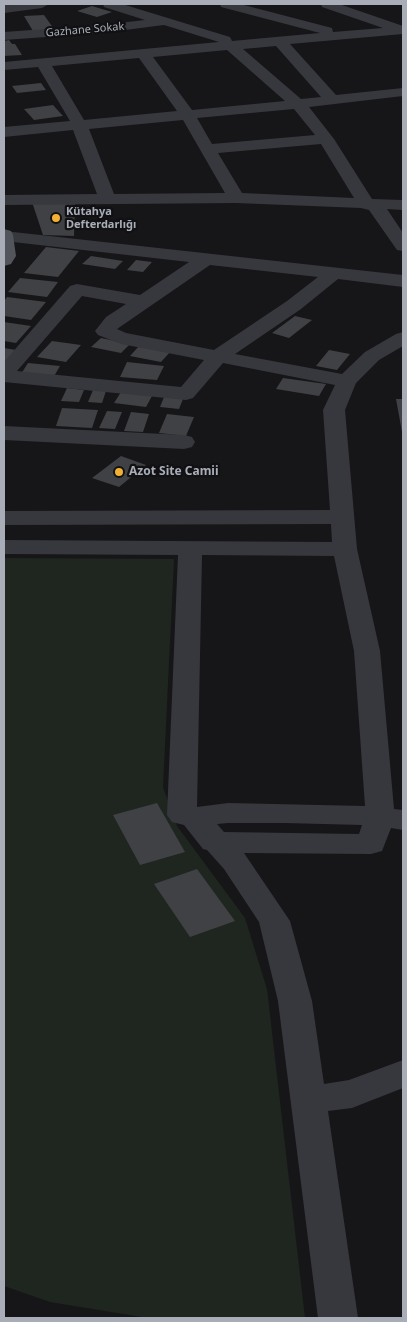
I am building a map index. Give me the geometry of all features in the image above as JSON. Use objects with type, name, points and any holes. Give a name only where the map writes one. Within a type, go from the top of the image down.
[{"type":"main road","points":[[4,236],[6,256],[4,260]]},
{"type":"street","points":[[4,9],[42,4]]},
{"type":"street","points":[[109,4],[166,21],[234,45],[298,104],[326,139],[371,205],[403,246]]},
{"type":"street","points":[[226,4],[340,36]]},
{"type":"street","points":[[326,4],[403,30]]},
{"type":"street","name":"Gazhane Sokak","points":[[4,36],[102,30],[166,21]]},
{"type":"street","points":[[4,66],[403,30]]},
{"type":"street","points":[[279,41],[332,100]]},
{"type":"street","points":[[143,53],[186,114],[236,198]]},
{"type":"street","points":[[42,62],[79,124],[107,198]]},
{"type":"street","points":[[4,132],[403,92]]},
{"type":"street","points":[[207,149],[326,139]]},
{"type":"street","points":[[4,200],[236,198],[403,207]]},
{"type":"street","points":[[4,236],[403,282]]},
{"type":"street","points":[[205,260],[113,321],[105,331],[121,338],[347,381]]},
{"type":"street","points":[[4,375],[186,394],[218,356],[294,305],[333,274]]},
{"type":"street","points":[[4,375],[77,290],[143,301]]},
{"type":"street","points":[[214,842],[371,844],[392,818],[366,651],[344,549],[334,410],[347,381],[372,356],[403,338]]},
{"type":"street","points":[[372,356],[403,356]]},
{"type":"street","points":[[4,433],[184,442]]},
{"type":"street","points":[[342,516],[8,518],[4,547],[344,549]]},
{"type":"street","points":[[181,517],[185,548],[182,815],[193,817],[228,813],[286,813],[392,818]]},
{"type":"street","points":[[193,817],[214,842],[235,862],[274,921],[294,1000],[338,1318]]},
{"type":"street","points":[[307,1100],[352,1094],[403,1074]]},
{"type":"shaded area","points":[[4,558],[174,559],[163,787],[177,826],[245,918],[267,989],[305,1318],[148,1318],[50,1302],[4,1286]]},
{"type":"building","points":[[92,6],[112,12],[97,17],[77,11]]},
{"type":"building","points":[[44,15],[54,29],[33,31],[24,16]]},
{"type":"building","points":[[9,40],[12,44],[15,44],[22,55],[4,56],[4,41]]},
{"type":"building","points":[[41,83],[46,90],[17,93],[12,86]]},
{"type":"building","points":[[53,105],[63,116],[34,120],[24,109]]},
{"type":"building","name":"Kütahya Defterdarlığı","points":[[32,202],[75,202],[74,236],[43,235]]},
{"type":"building","points":[[46,247],[79,251],[58,277],[24,273]]},
{"type":"building","points":[[91,256],[123,261],[115,269],[82,264]]},
{"type":"building","points":[[136,260],[152,262],[143,272],[127,270]]},
{"type":"building","points":[[20,278],[58,282],[47,297],[8,292]]},
{"type":"building","points":[[7,297],[46,302],[31,320],[4,316],[4,301]]},
{"type":"building","points":[[295,316],[312,320],[289,338],[272,333]]},
{"type":"building","points":[[4,322],[31,326],[16,343],[4,341]]},
{"type":"building","points":[[101,338],[130,344],[121,353],[91,347]]},
{"type":"building","points":[[52,341],[81,345],[66,362],[37,357]]},
{"type":"building","points":[[139,346],[171,351],[161,362],[130,356]]},
{"type":"building","points":[[4,348],[16,350],[4,363]]},
{"type":"building","points":[[329,350],[350,354],[337,370],[316,366]]},
{"type":"building","points":[[127,362],[164,366],[157,380],[120,377]]},
{"type":"building","points":[[28,363],[60,366],[53,378],[21,374]]},
{"type":"building","points":[[283,378],[326,384],[319,396],[276,389]]},
{"type":"building","points":[[67,388],[84,390],[79,402],[61,401]]},
{"type":"building","points":[[93,390],[106,391],[102,403],[88,402]]},
{"type":"building","points":[[121,392],[152,396],[146,407],[114,403]]},
{"type":"building","points":[[164,397],[183,399],[179,409],[160,407]]},
{"type":"building","points":[[396,399],[403,399],[403,432],[402,432]]},
{"type":"building","points":[[62,408],[98,410],[92,428],[56,426]]},
{"type":"building","points":[[107,411],[122,412],[115,429],[99,428]]},
{"type":"building","points":[[131,412],[149,414],[143,432],[124,431]]},
{"type":"building","points":[[167,414],[194,417],[186,436],[159,433]]},
{"type":"building","name":"Azot Site Camii","points":[[121,456],[146,465],[119,487],[92,478]]},
{"type":"building","points":[[157,803],[185,852],[140,865],[113,815]]},
{"type":"building","points":[[197,869],[235,921],[190,937],[154,884]]},
{"type":"place","name":"Kütahya Defterdarlığı","points":[[56,218]]},
{"type":"place","name":"Azot Site Camii","points":[[119,472]]}]
